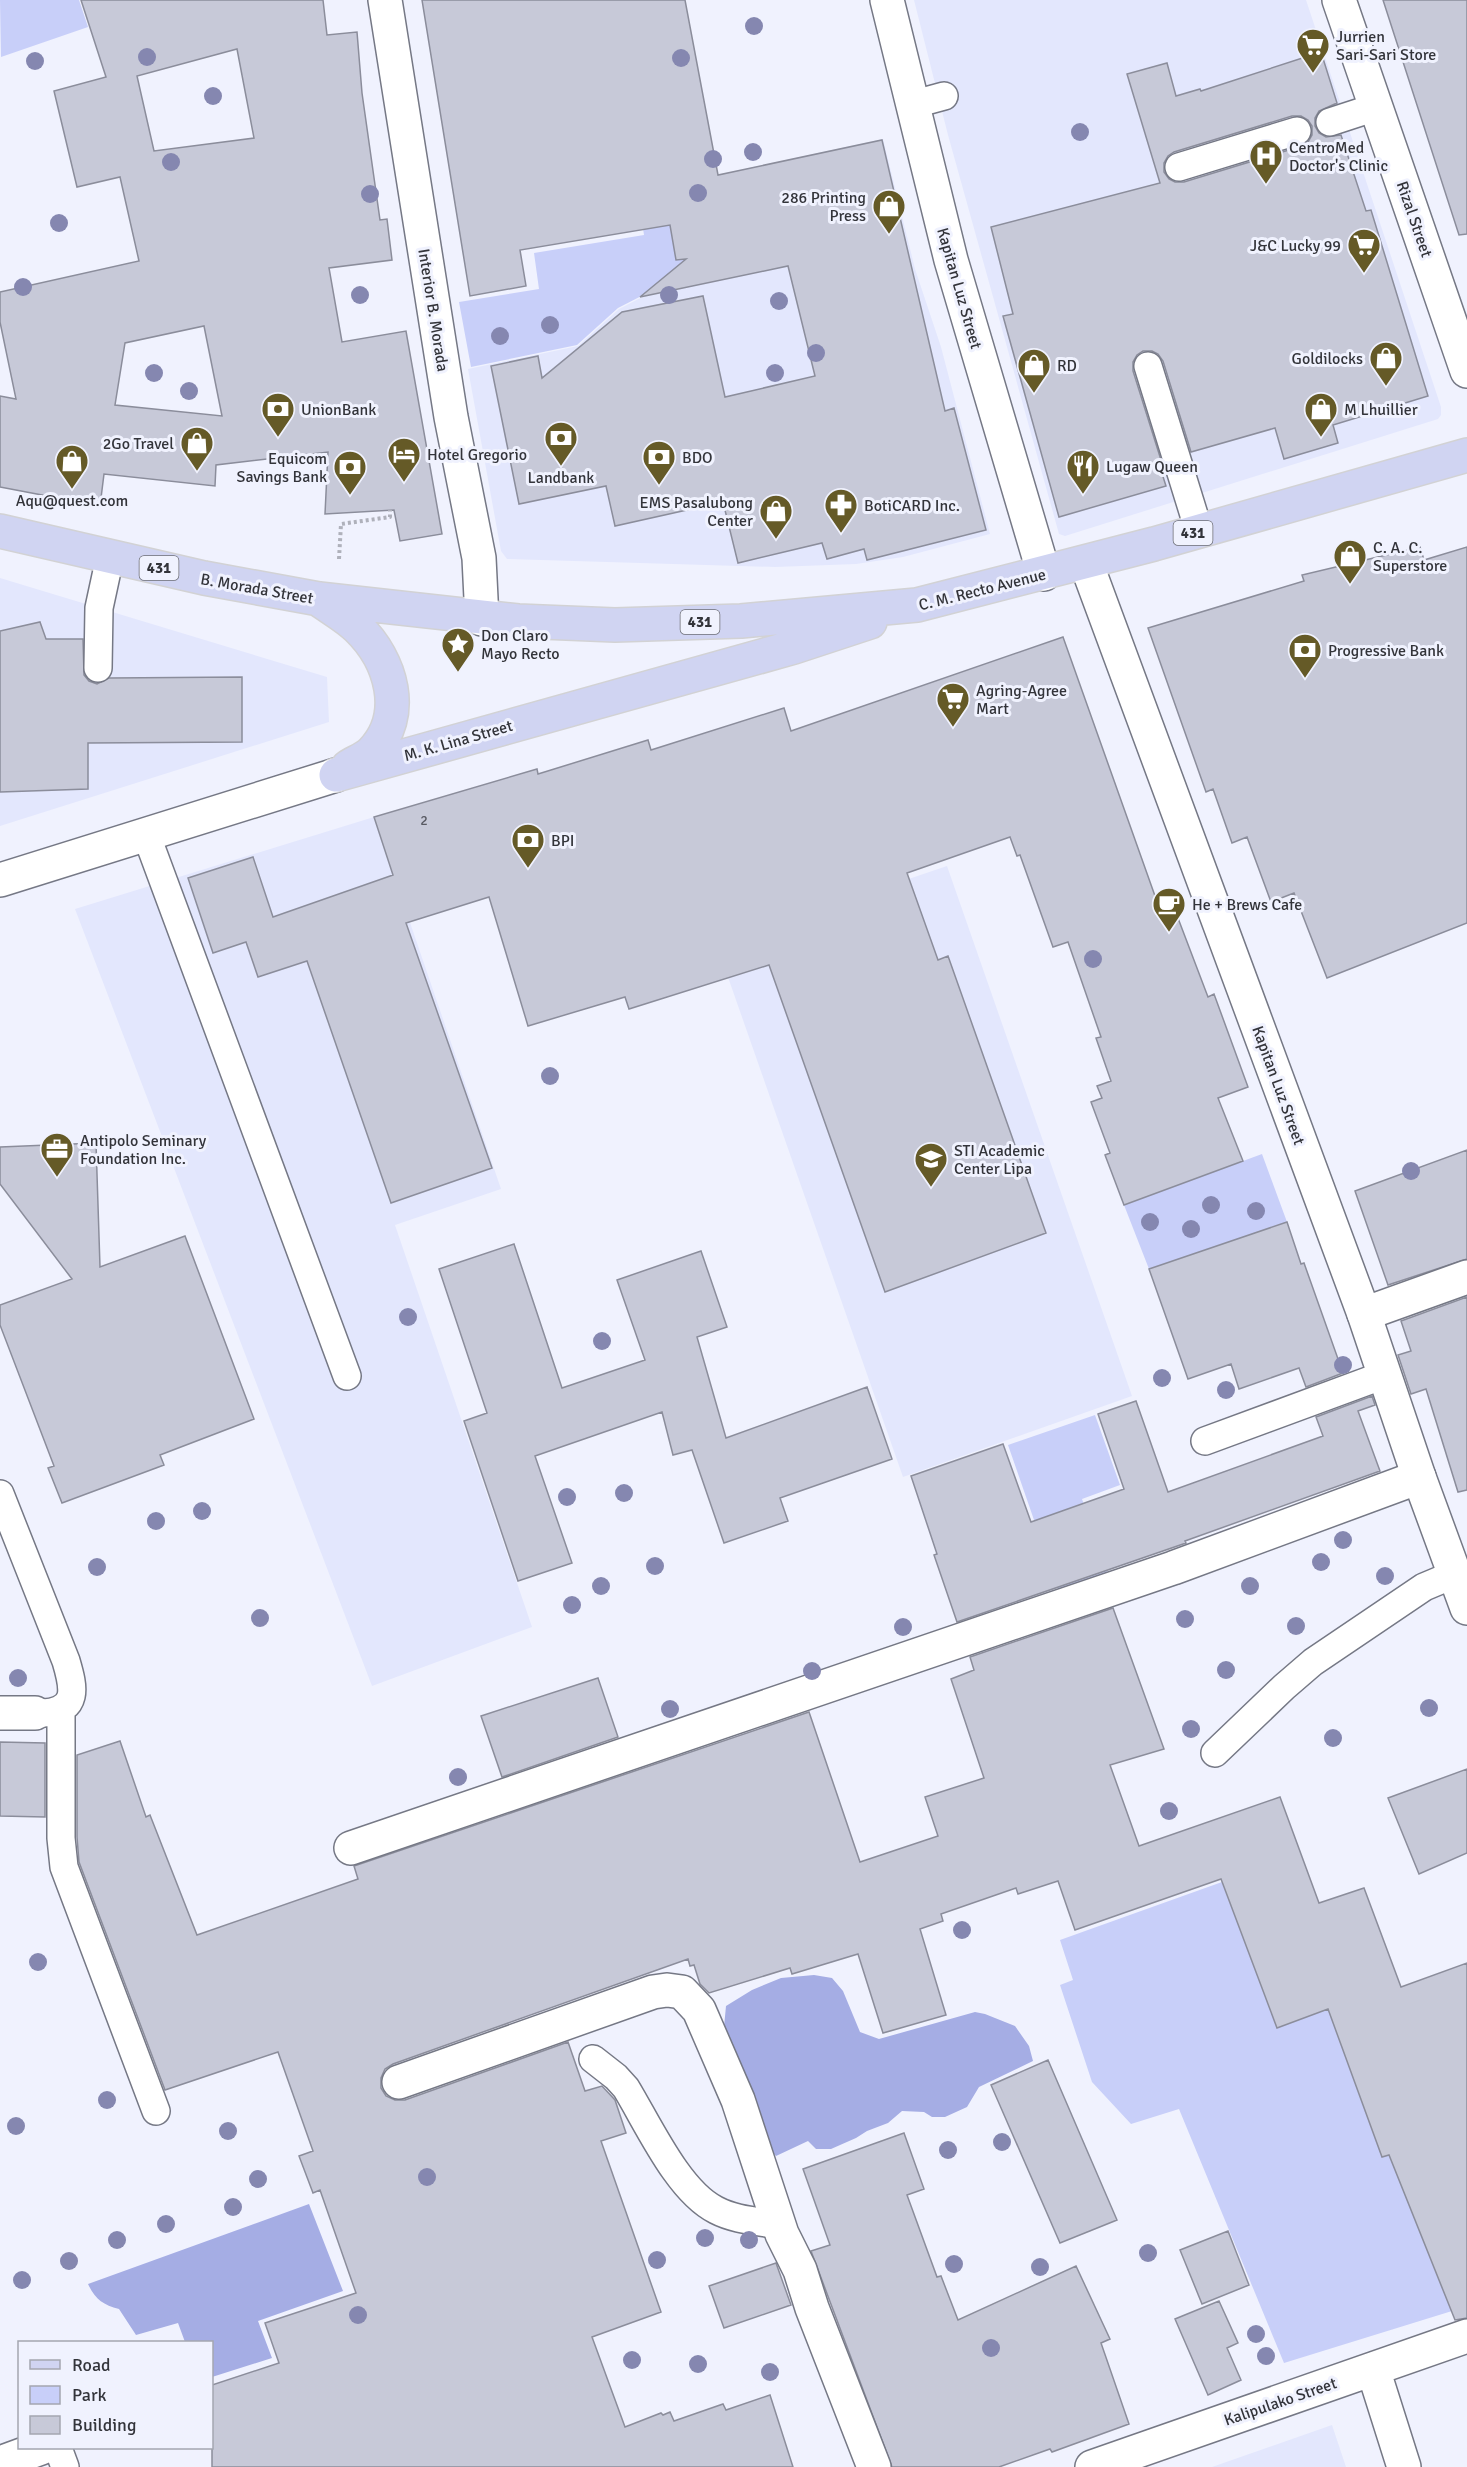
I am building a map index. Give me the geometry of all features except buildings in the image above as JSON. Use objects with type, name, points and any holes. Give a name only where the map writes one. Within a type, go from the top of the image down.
[{"type":"main road","name":"C. M. Recto Avenue","points":[[482,619],[615,625],[665,624],[741,621],[916,605],[1086,563],[1467,454]]},
{"type":"main road","name":"B. Morada Street","points":[[0,531],[204,578],[328,600],[482,619]]},
{"type":"main road","points":[[328,600],[357,626],[379,652],[393,690],[391,724],[371,752],[336,775]]},
{"type":"main road","name":"M. K. Lina Street","points":[[336,775],[794,647],[916,605]]},
{"type":"street","name":"Interior B. Morada","points":[[385,0],[451,417],[477,547],[482,583],[482,619]]},
{"type":"street","name":"Kapitan Luz Street","points":[[887,0],[911,105],[944,190],[951,260],[1044,574]]},
{"type":"street","name":"Rizal Street","points":[[1339,0],[1467,371]]},
{"type":"street","name":"Kapitan Luz Street","points":[[1086,563],[1364,1314],[1419,1477],[1467,1608]]},
{"type":"street","name":"M. K. Lina Street","points":[[0,880],[336,775]]},
{"type":"street","points":[[1364,1314],[1467,1277]]},
{"type":"street","points":[[351,1848],[1173,1568],[1419,1477]]},
{"type":"street","points":[[0,1713],[48,1711]]},
{"type":"street","points":[[399,2082],[653,1992],[667,1990],[682,1992],[699,2010],[738,2100],[779,2225],[800,2270],[812,2308],[874,2467]]},
{"type":"street","name":"Kalipulako Street","points":[[1092,2467],[1467,2336]]},
{"type":"street","points":[[1373,2369],[1404,2467]]},
{"type":"street","points":[[0,2463],[38,2449]]},
{"type":"lane","points":[[911,105],[944,96]]},
{"type":"lane","points":[[1330,122],[1376,107]]},
{"type":"lane","points":[[1179,167],[1297,131]]},
{"type":"lane","points":[[1148,366],[1199,531]]},
{"type":"lane","points":[[98,668],[99,608],[110,557]]},
{"type":"lane","points":[[146,834],[347,1376]]},
{"type":"lane","points":[[1205,1441],[1384,1375]]},
{"type":"lane","points":[[0,1494],[69,1671],[72,1696],[70,1701],[48,1711],[64,1867],[156,2110]]},
{"type":"lane","points":[[1215,1753],[1313,1662],[1424,1587],[1455,1574]]},
{"type":"lane","points":[[593,2060],[616,2076],[626,2088],[679,2175],[698,2198],[721,2212],[779,2225]]},
{"type":"lane","points":[[58,2449],[65,2467]]},
{"type":"path","points":[[328,600],[341,524],[390,517],[390,510]]},
{"type":"shaded area","points":[[914,0],[1306,0],[1441,407],[1441,415],[1438,419],[1065,536],[1059,534],[948,135]]},
{"type":"shaded area","points":[[883,139],[915,269],[941,347],[990,534],[903,557],[856,564],[775,567],[507,559],[501,551],[468,369],[578,346],[619,309],[697,269],[680,183]]},
{"type":"shaded area","points":[[0,578],[327,677],[329,722],[0,826]]},
{"type":"shaded area","name":"STI Academic Center Lipa","points":[[688,738],[773,925],[947,866],[1132,1396],[903,1477],[729,980],[653,749]]},
{"type":"shaded area","points":[[374,817],[501,1189],[395,1225],[532,1627],[372,1686],[75,909]]},
{"type":"shaded area","points":[[814,1975],[832,1978],[843,1991],[860,2032],[879,2039],[975,2012],[1015,2026],[1029,2046],[1033,2061],[979,2087],[967,2107],[945,2117],[932,2117],[924,2112],[902,2111],[888,2123],[831,2149],[816,2149],[808,2141],[776,2156],[768,2148],[724,2027],[726,2006],[752,1990],[781,1978]]},
{"type":"shaded area","points":[[309,2204],[343,2291],[258,2321],[272,2358],[213,2377],[213,2341],[185,2341],[178,2323],[136,2335],[119,2309],[100,2301],[88,2284]]},
{"type":"shaded area","points":[[1332,2425],[1346,2467],[1212,2467]]},
{"type":"green space","points":[[0,0],[79,0],[88,27],[1,57]]},
{"type":"green space","points":[[679,187],[696,268],[618,308],[577,345],[471,367],[459,302],[539,289],[534,253],[644,235],[638,195]]},
{"type":"green space","points":[[1262,1154],[1287,1222],[1149,1269],[1124,1205]]},
{"type":"green space","points":[[1095,1415],[1120,1485],[1082,1499],[1108,1574],[1059,1592],[1008,1445]]},
{"type":"green space","points":[[1222,1882],[1277,2027],[1328,2008],[1382,2156],[1389,2155],[1452,2311],[1284,2363],[1179,2109],[1131,2124],[1092,2082],[1060,1985],[1073,1980],[1060,1940]]},
{"type":"place","name":"Jurrien Sari-Sari Store","points":[[1313,74]]},
{"type":"place","name":"CentroMed Doctor's Clinic","points":[[1266,185]]},
{"type":"place","name":"286 Printing Press","points":[[889,235]]},
{"type":"place","name":"J&C Lucky 99","points":[[1364,274]]},
{"type":"place","name":"Goldilocks","points":[[1386,387]]},
{"type":"place","name":"RD","points":[[1034,394]]},
{"type":"place","name":"UnionBank","points":[[278,438]]},
{"type":"place","name":"M Lhuillier","points":[[1321,438]]},
{"type":"place","name":"Landbank","points":[[561,467]]},
{"type":"place","name":"2Go Travel","points":[[197,472]]},
{"type":"place","name":"Hotel Gregorio","points":[[404,483]]},
{"type":"place","name":"BDO","points":[[659,486]]},
{"type":"place","name":"Aqu@quest.com","points":[[72,490]]},
{"type":"place","name":"Lugaw Queen","points":[[1083,495]]},
{"type":"place","name":"Equicom Savings Bank","points":[[350,496]]},
{"type":"place","name":"BotiCARD Inc.","points":[[841,534]]},
{"type":"place","name":"EMS Pasalubong Center","points":[[776,540]]},
{"type":"place","name":"C. A. C. Superstore","points":[[1350,585]]},
{"type":"place","name":"Don Claro Mayo Recto","points":[[458,673]]},
{"type":"place","name":"Progressive Bank","points":[[1305,679]]},
{"type":"place","name":"Agring-Agree Mart","points":[[953,728]]},
{"type":"place","name":"BPI","points":[[528,869]]},
{"type":"place","name":"He + Brews Cafe","points":[[1169,933]]},
{"type":"place","name":"Antipolo Seminary Foundation Inc.","points":[[57,1178]]},
{"type":"place","name":"STI Academic Center Lipa","points":[[931,1188]]}]
